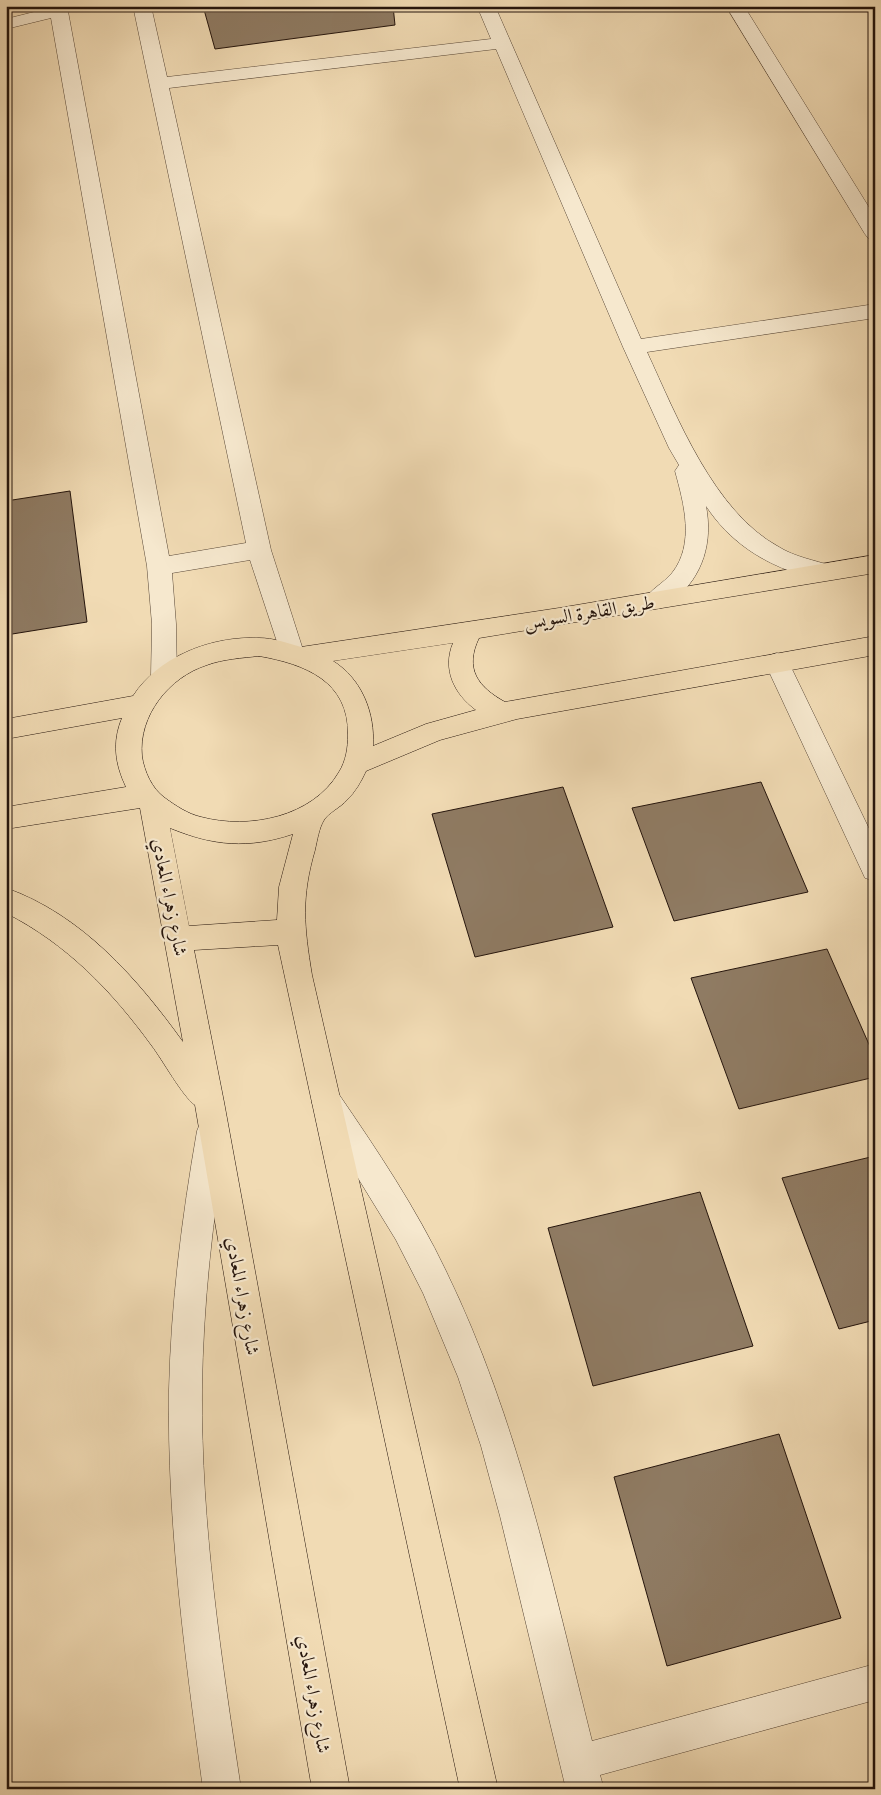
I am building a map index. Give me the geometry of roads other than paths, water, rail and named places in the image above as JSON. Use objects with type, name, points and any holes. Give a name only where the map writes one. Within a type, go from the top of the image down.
[{"type":"main road","name":"طريق القاهرة السويس","points":[[298,655],[471,631],[875,564]]},
{"type":"main road","points":[[471,631],[460,653],[459,665],[462,677],[477,698],[502,712]]},
{"type":"main road","points":[[356,764],[435,731],[502,712],[875,645]]},
{"type":"main road","points":[[259,647],[298,655],[328,670],[347,689],[359,713],[362,738],[356,764],[340,791],[313,813],[281,827],[245,834],[210,832],[178,821],[148,799],[132,774],[127,750],[130,727],[140,705],[164,678],[192,660],[225,650],[259,647]]},
{"type":"main road","points":[[6,729],[140,705]]},
{"type":"main road","points":[[6,818],[148,799]]},
{"type":"main road","name":"شارع زهراء المعادي","points":[[148,799],[178,939],[211,1113],[331,1789]]},
{"type":"main road","points":[[313,813],[299,851],[292,891],[291,932],[298,975],[479,1789]]},
{"type":"main road","points":[[6,900],[22,907],[72,938],[116,977],[153,1023],[211,1113]]},
{"type":"main road","points":[[178,939],[291,932]]},
{"type":"street","points":[[142,6],[259,550],[298,655]]},
{"type":"street","points":[[486,6],[634,347],[680,448],[696,505],[698,524],[697,544],[680,580],[656,601]]},
{"type":"street","points":[[735,6],[875,234]]},
{"type":"street","points":[[6,24],[59,9],[159,566],[164,624],[164,678]]},
{"type":"street","points":[[158,84],[502,43]]},
{"type":"street","points":[[634,347],[875,311]]},
{"type":"street","points":[[680,448],[725,516],[737,529],[758,545],[782,559],[824,572]]},
{"type":"street","points":[[159,566],[259,550]]},
{"type":"street","points":[[777,662],[875,870]]},
{"type":"street","points":[[326,1101],[370,1163],[410,1233],[448,1309],[480,1392],[510,1482],[582,1776],[875,1682]]},
{"type":"street","points":[[211,1113],[190,1286],[186,1375],[187,1469],[193,1569],[222,1789]]}]
